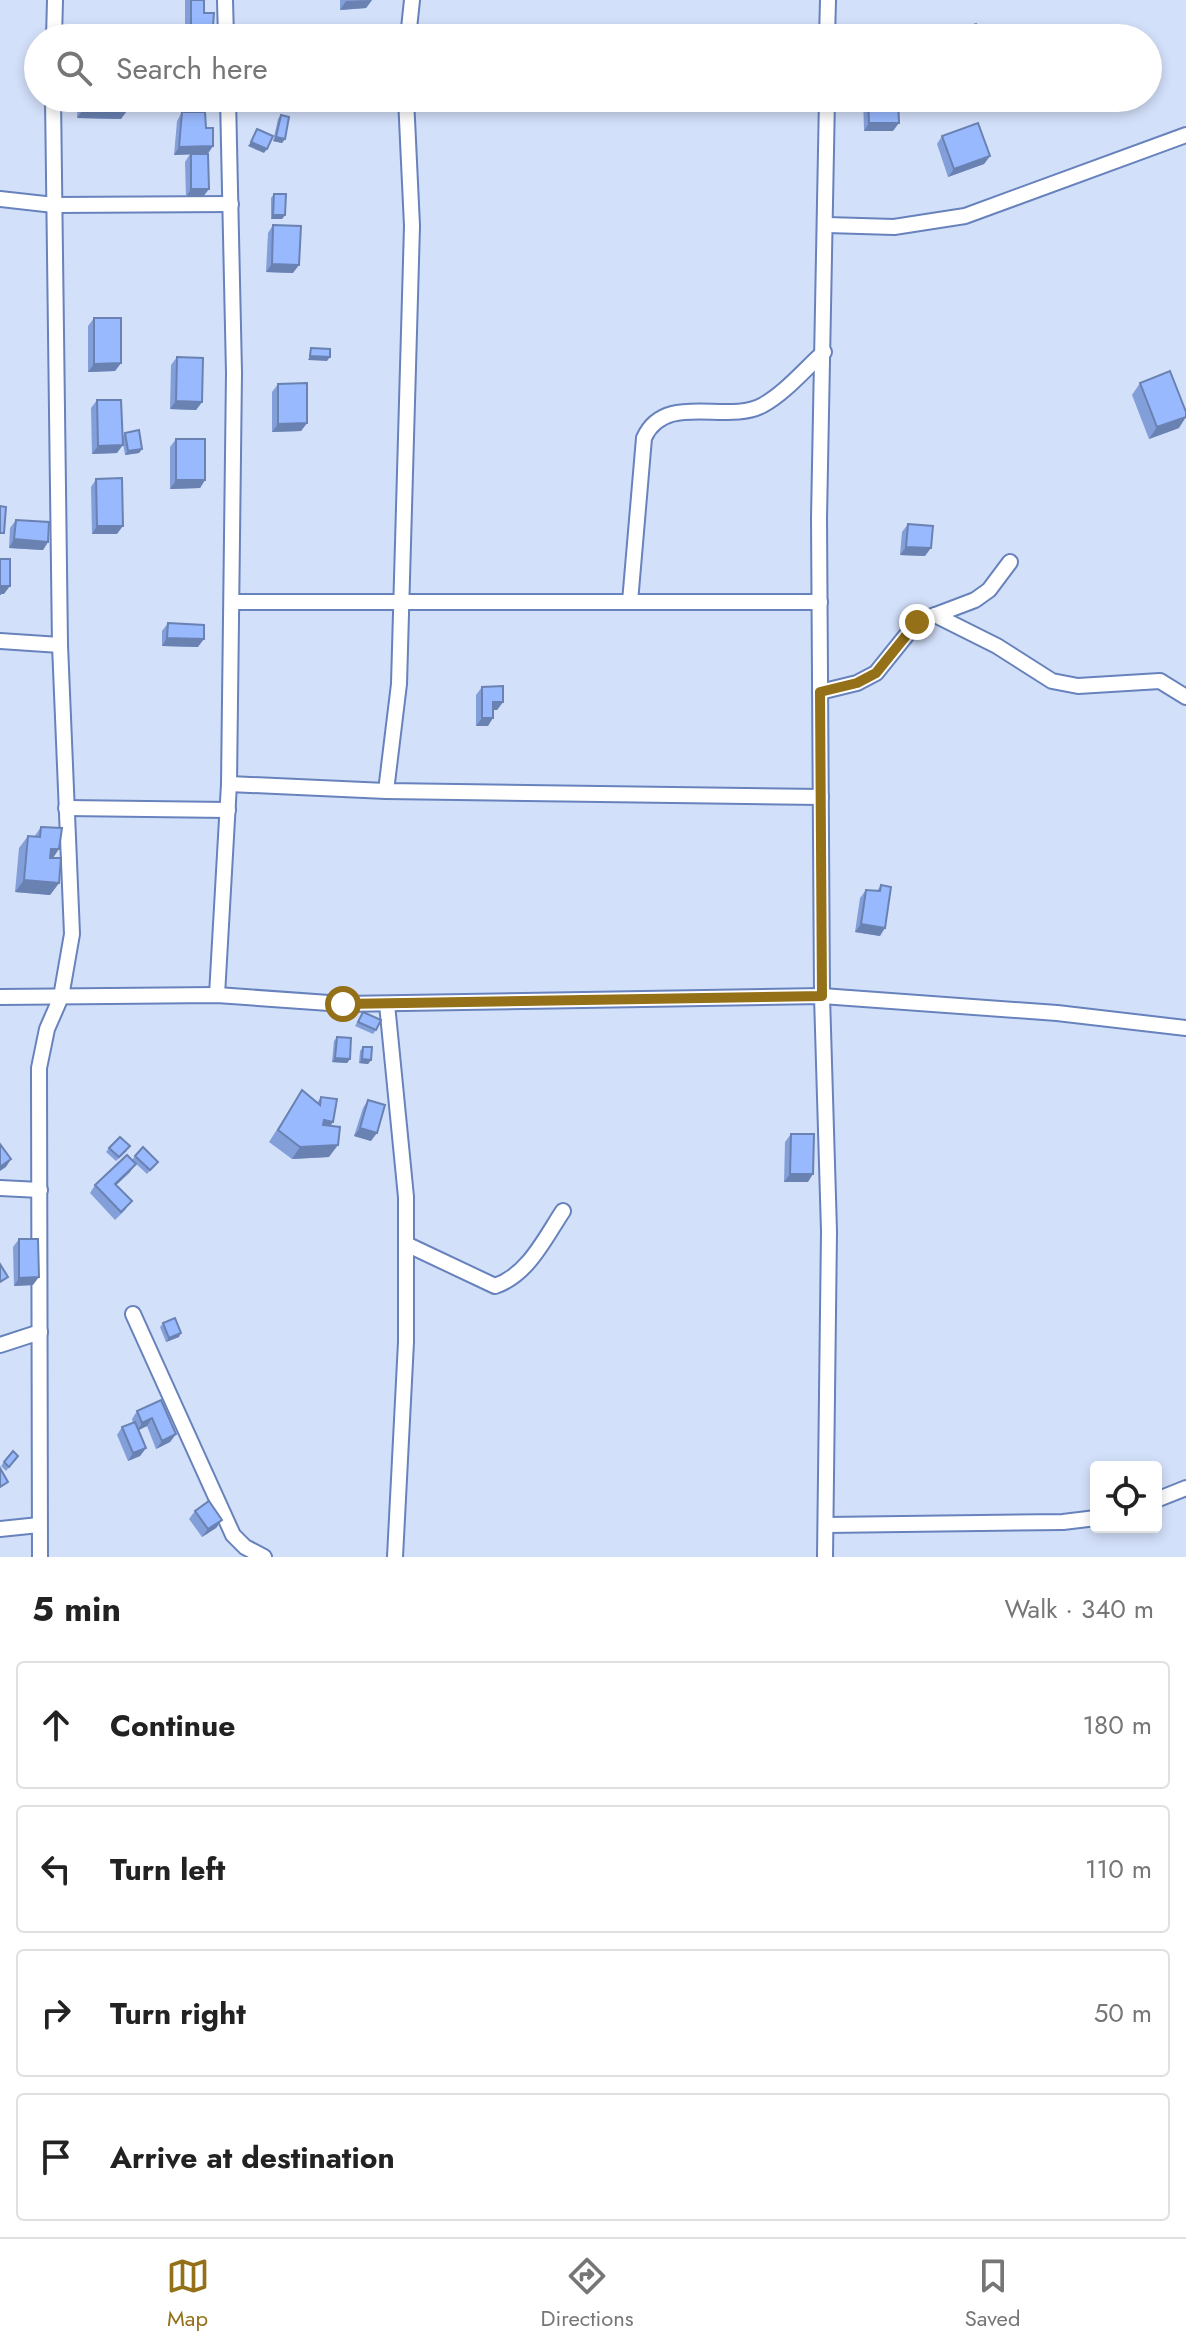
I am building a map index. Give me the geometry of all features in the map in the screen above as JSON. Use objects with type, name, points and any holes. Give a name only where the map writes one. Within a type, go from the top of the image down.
[{"type":"street","points":[[54,24],[55,0]]},
{"type":"street","points":[[225,0],[226,24]]},
{"type":"street","points":[[409,24],[412,0]]},
{"type":"street","points":[[827,24],[828,0]]},
{"type":"street","points":[[40,1557],[39,1068],[47,1029],[61,997],[72,934],[60,645],[53,112]]},
{"type":"street","points":[[217,995],[229,784],[232,602],[234,373],[228,112]]},
{"type":"street","points":[[386,791],[399,684],[412,226],[407,112]]},
{"type":"street","points":[[825,1557],[829,1231],[822,996],[820,602],[827,112]]},
{"type":"street","points":[[827,225],[894,227],[965,216],[1186,135]]},
{"type":"street","points":[[0,199],[54,205],[231,204]]},
{"type":"street","points":[[630,602],[644,438],[649,427],[674,414],[763,405],[824,352]]},
{"type":"street","points":[[820,692],[857,683],[876,673],[911,628],[975,600],[989,590],[1010,562]]},
{"type":"street","points":[[232,602],[820,602]]},
{"type":"street","points":[[935,615],[997,646],[1052,681],[1078,686],[1160,681],[1186,697]]},
{"type":"street","points":[[0,641],[60,645]]},
{"type":"street","points":[[229,784],[386,791],[821,797]]},
{"type":"street","points":[[66,808],[228,810]]},
{"type":"street","points":[[0,997],[217,995],[387,1004],[822,996],[1057,1013],[1186,1028]]},
{"type":"street","points":[[387,1004],[406,1197],[406,1342],[395,1557]]},
{"type":"street","points":[[0,1188],[40,1190]]},
{"type":"street","points":[[406,1244],[495,1286],[523,1269],[563,1211]]},
{"type":"street","points":[[133,1314],[233,1535],[237,1541],[264,1557]]},
{"type":"street","points":[[0,1345],[40,1332]]},
{"type":"street","points":[[1162,1498],[1186,1488]]},
{"type":"street","points":[[826,1525],[1063,1522],[1090,1519]]},
{"type":"street","points":[[0,1529],[39,1525]]},
{"type":"building","points":[[191,0],[204,0],[204,13],[214,13],[213,24],[191,24]]},
{"type":"building","points":[[182,112],[205,112],[206,128],[213,128],[213,146],[179,147]]},
{"type":"building","points":[[869,112],[899,112],[899,123],[869,123]]},
{"type":"building","points":[[281,115],[289,117],[285,139],[276,137]]},
{"type":"building","points":[[978,123],[990,156],[954,169],[942,136]]},
{"type":"building","points":[[257,129],[273,136],[267,149],[251,142]]},
{"type":"building","points":[[191,154],[208,154],[209,189],[191,189]]},
{"type":"building","points":[[274,194],[286,194],[285,215],[273,215]]},
{"type":"building","points":[[273,225],[301,226],[299,265],[272,264]]},
{"type":"building","points":[[94,318],[121,318],[121,363],[94,364]]},
{"type":"building","points":[[311,348],[330,349],[330,357],[310,356]]},
{"type":"building","points":[[177,357],[203,358],[202,402],[176,401]]},
{"type":"building","points":[[1170,371],[1186,417],[1157,427],[1140,383]]},
{"type":"building","points":[[307,383],[307,423],[278,424],[278,384]]},
{"type":"building","points":[[97,400],[121,400],[123,445],[98,446]]},
{"type":"building","points":[[139,430],[142,449],[128,451],[125,433]]},
{"type":"building","points":[[176,439],[205,439],[205,480],[176,480]]},
{"type":"building","points":[[122,478],[123,526],[97,526],[96,479]]},
{"type":"building","points":[[0,506],[6,507],[4,533],[0,533]]},
{"type":"building","points":[[16,520],[49,522],[48,542],[14,539]]},
{"type":"building","points":[[908,524],[933,526],[931,548],[906,547]]},
{"type":"building","points":[[0,559],[10,559],[10,586],[1,586],[0,595]]},
{"type":"building","points":[[168,623],[204,625],[204,639],[167,638]]},
{"type":"building","points":[[503,686],[503,702],[493,702],[493,718],[482,718],[482,687]]},
{"type":"building","points":[[41,827],[62,828],[59,849],[51,849],[50,858],[61,858],[59,883],[24,880],[28,836],[40,837]]},
{"type":"building","points":[[881,885],[891,887],[885,928],[861,924],[866,890],[880,891]]},
{"type":"building","points":[[363,1012],[381,1020],[376,1030],[358,1022]]},
{"type":"building","points":[[337,1037],[351,1038],[350,1059],[335,1058]]},
{"type":"building","points":[[363,1047],[372,1047],[371,1060],[362,1059]]},
{"type":"building","points":[[302,1090],[320,1105],[321,1097],[337,1099],[333,1122],[324,1120],[323,1125],[340,1127],[338,1145],[300,1147],[278,1130]]},
{"type":"building","points":[[368,1100],[385,1105],[377,1133],[360,1128]]},
{"type":"building","points":[[791,1134],[814,1134],[813,1174],[790,1174]]},
{"type":"building","points":[[120,1137],[130,1146],[119,1157],[109,1148]]},
{"type":"building","points":[[0,1144],[11,1159],[0,1167]]},
{"type":"building","points":[[143,1147],[158,1162],[150,1170],[135,1156]]},
{"type":"building","points":[[127,1155],[136,1164],[115,1184],[132,1201],[121,1212],[95,1185]]},
{"type":"building","points":[[19,1239],[38,1239],[39,1277],[19,1278]]},
{"type":"building","points":[[0,1264],[8,1277],[0,1282]]},
{"type":"building","points":[[175,1318],[181,1333],[169,1338],[163,1323]]},
{"type":"building","points":[[161,1400],[176,1434],[162,1441],[152,1418],[142,1423],[137,1411]]},
{"type":"building","points":[[135,1422],[146,1448],[133,1453],[122,1427]]},
{"type":"building","points":[[13,1451],[18,1456],[9,1467],[4,1462]]},
{"type":"building","points":[[0,1468],[8,1482],[0,1487]]},
{"type":"building","points":[[209,1501],[222,1520],[208,1529],[195,1511]]},
{"type":"route","points":[[343,1004],[822,996],[820,692],[857,683],[876,673],[917,622]]}]
